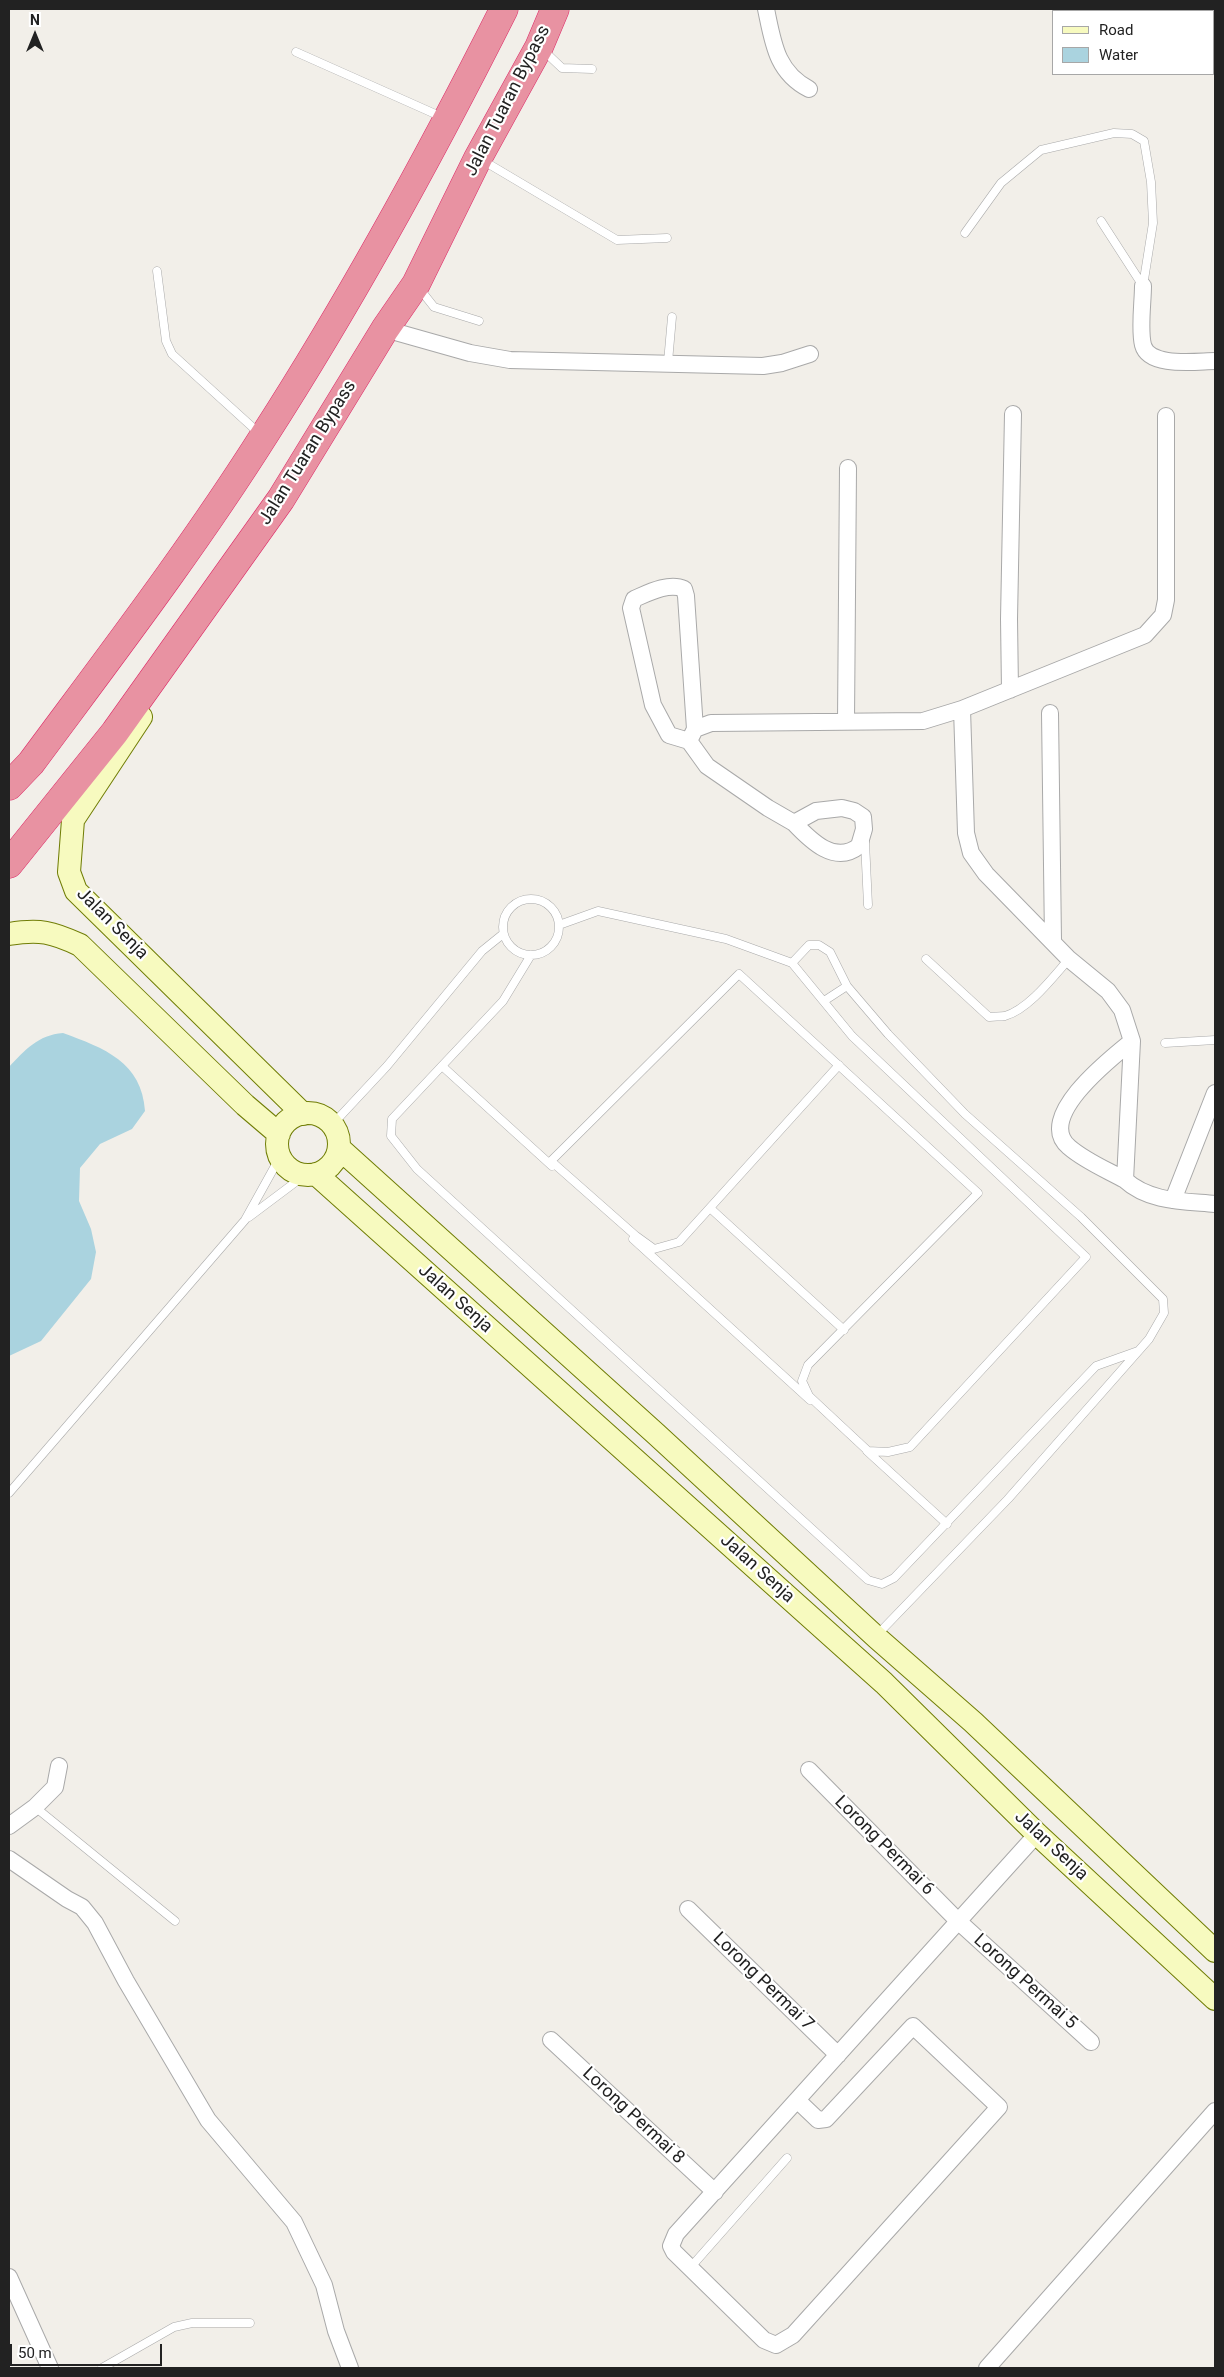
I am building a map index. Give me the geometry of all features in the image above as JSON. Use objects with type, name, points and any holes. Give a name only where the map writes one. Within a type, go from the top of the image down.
[{"type":"highway","points":[[9,786],[20,765],[150,602],[264,437],[324,341],[448,119],[503,9]]},
{"type":"highway","name":"Jalan Tuaran Bypass","points":[[9,864],[115,732],[281,499],[385,328],[416,284],[478,158],[539,47],[555,9]]},
{"type":"main road","name":"Jalan Senja","points":[[162,666],[140,718],[73,820],[69,872],[76,891],[303,1114],[319,1115],[332,1125]]},
{"type":"main road","name":"Jalan Senja","points":[[9,934],[34,930],[59,935],[80,945],[245,1105],[279,1134]]},
{"type":"main road","points":[[280,1157],[277,1142],[279,1134],[288,1121],[303,1114]]},
{"type":"main road","points":[[311,1175],[331,1164],[339,1148],[332,1125]]},
{"type":"main road","name":"Jalan Senja","points":[[339,1148],[649,1428],[876,1637],[973,1722],[1212,1949]]},
{"type":"main road","name":"Jalan Senja","points":[[280,1157],[290,1170],[311,1175],[884,1683],[1036,1834],[1215,1999]]},
{"type":"street","points":[[766,9],[777,58],[796,82],[809,89]]},
{"type":"street","points":[[1143,286],[1143,346],[1149,355],[1159,360],[1215,361]]},
{"type":"street","points":[[385,328],[470,352],[510,360],[668,362],[763,366],[782,363],[810,354]]},
{"type":"street","points":[[1010,690],[1009,619],[1012,414]]},
{"type":"street","points":[[794,823],[816,811],[842,808],[854,810],[863,817],[864,829],[859,846],[847,853],[832,853],[810,840],[794,823],[768,808],[707,766],[692,735],[686,596],[684,589],[678,586],[653,591],[631,602],[653,705],[669,736],[692,735],[711,723],[922,721],[962,709],[1146,635],[1163,615],[1166,600],[1168,516],[1166,416]]},
{"type":"street","points":[[846,721],[848,468]]},
{"type":"street","points":[[962,709],[966,834],[970,853],[986,874],[1069,959],[1108,991],[1122,1010],[1132,1041],[1125,1180]]},
{"type":"street","points":[[1050,713],[1053,941]]},
{"type":"street","points":[[1132,1041],[1092,1074],[1064,1111],[1060,1125],[1060,1134],[1068,1147],[1125,1180],[1136,1190],[1173,1200],[1215,1204]]},
{"type":"street","points":[[1173,1200],[1215,1093]]},
{"type":"street","points":[[9,1826],[35,1807],[55,1787],[59,1766]]},
{"type":"street","name":"Lorong Permai 6","points":[[809,1770],[958,1922]]},
{"type":"street","points":[[797,2100],[818,2120],[826,2119],[913,2026],[999,2107],[793,2336],[776,2345],[764,2340],[690,2268],[671,2246],[676,2234],[1036,1834]]},
{"type":"street","points":[[9,1859],[67,1899],[82,1907],[94,1923],[208,2120],[294,2222],[324,2285],[336,2332],[350,2368]]},
{"type":"street","name":"Lorong Permai 7","points":[[688,1909],[838,2055]]},
{"type":"street","name":"Lorong Permai 5","points":[[958,1922],[1091,2042]]},
{"type":"street","name":"Lorong Permai 8","points":[[551,2040],[715,2192]]},
{"type":"street","points":[[987,2368],[1215,2111]]},
{"type":"street","points":[[9,2277],[50,2368]]},
{"type":"lane","points":[[539,47],[562,68],[592,69]]},
{"type":"lane","points":[[296,52],[448,119]]},
{"type":"lane","points":[[966,232],[1001,182],[1041,150],[1114,132],[1132,134],[1144,141],[1151,182],[1153,223],[1143,286]]},
{"type":"lane","points":[[478,158],[617,240],[667,238]]},
{"type":"lane","points":[[1102,221],[1143,286]]},
{"type":"lane","points":[[158,271],[166,341],[172,354],[264,437]]},
{"type":"lane","points":[[416,284],[434,307],[479,322]]},
{"type":"lane","points":[[668,362],[672,317]]},
{"type":"lane","points":[[864,829],[868,905]]},
{"type":"lane","points":[[526,899],[536,899],[552,908],[560,925],[555,943],[540,954],[522,954],[513,949],[503,934],[503,924],[510,908],[526,899]]},
{"type":"lane","points":[[560,925],[580,916],[598,911],[726,939],[792,963],[852,1036],[1086,1257],[910,1447],[888,1452],[868,1451],[810,1396],[802,1381],[808,1365],[978,1193],[839,1065],[739,974],[551,1161],[636,1236],[654,1249],[678,1242],[839,1065]]},
{"type":"lane","points":[[332,1125],[387,1066],[482,951],[503,934]]},
{"type":"lane","points":[[792,963],[810,945],[819,945],[830,952],[847,986],[888,1034],[966,1114],[1080,1217],[1163,1299],[1164,1313],[1138,1351],[1008,1499],[876,1637]]},
{"type":"lane","points":[[531,955],[503,1001],[392,1119],[391,1136],[417,1170],[868,1580],[882,1584],[894,1578],[1096,1366],[1138,1351]]},
{"type":"lane","points":[[926,959],[989,1017],[1005,1016],[1020,1008],[1044,988],[1069,959]]},
{"type":"lane","points":[[824,1001],[847,986]]},
{"type":"lane","points":[[1165,1043],[1215,1040]]},
{"type":"lane","points":[[442,1066],[946,1524]]},
{"type":"lane","points":[[9,1493],[245,1220],[280,1157]]},
{"type":"lane","points":[[245,1220],[311,1175]]},
{"type":"lane","points":[[710,1208],[844,1330]]},
{"type":"lane","points":[[35,1807],[175,1921]]},
{"type":"lane","points":[[690,2268],[788,2158]]},
{"type":"lane","points":[[102,2368],[174,2327],[192,2323],[250,2323]]},
{"type":"water","points":[[63,1033],[106,1051],[129,1069],[137,1080],[145,1111],[132,1129],[100,1144],[80,1168],[79,1201],[91,1229],[96,1252],[91,1279],[41,1341],[9,1356],[9,1067],[39,1040],[54,1034]]}]
